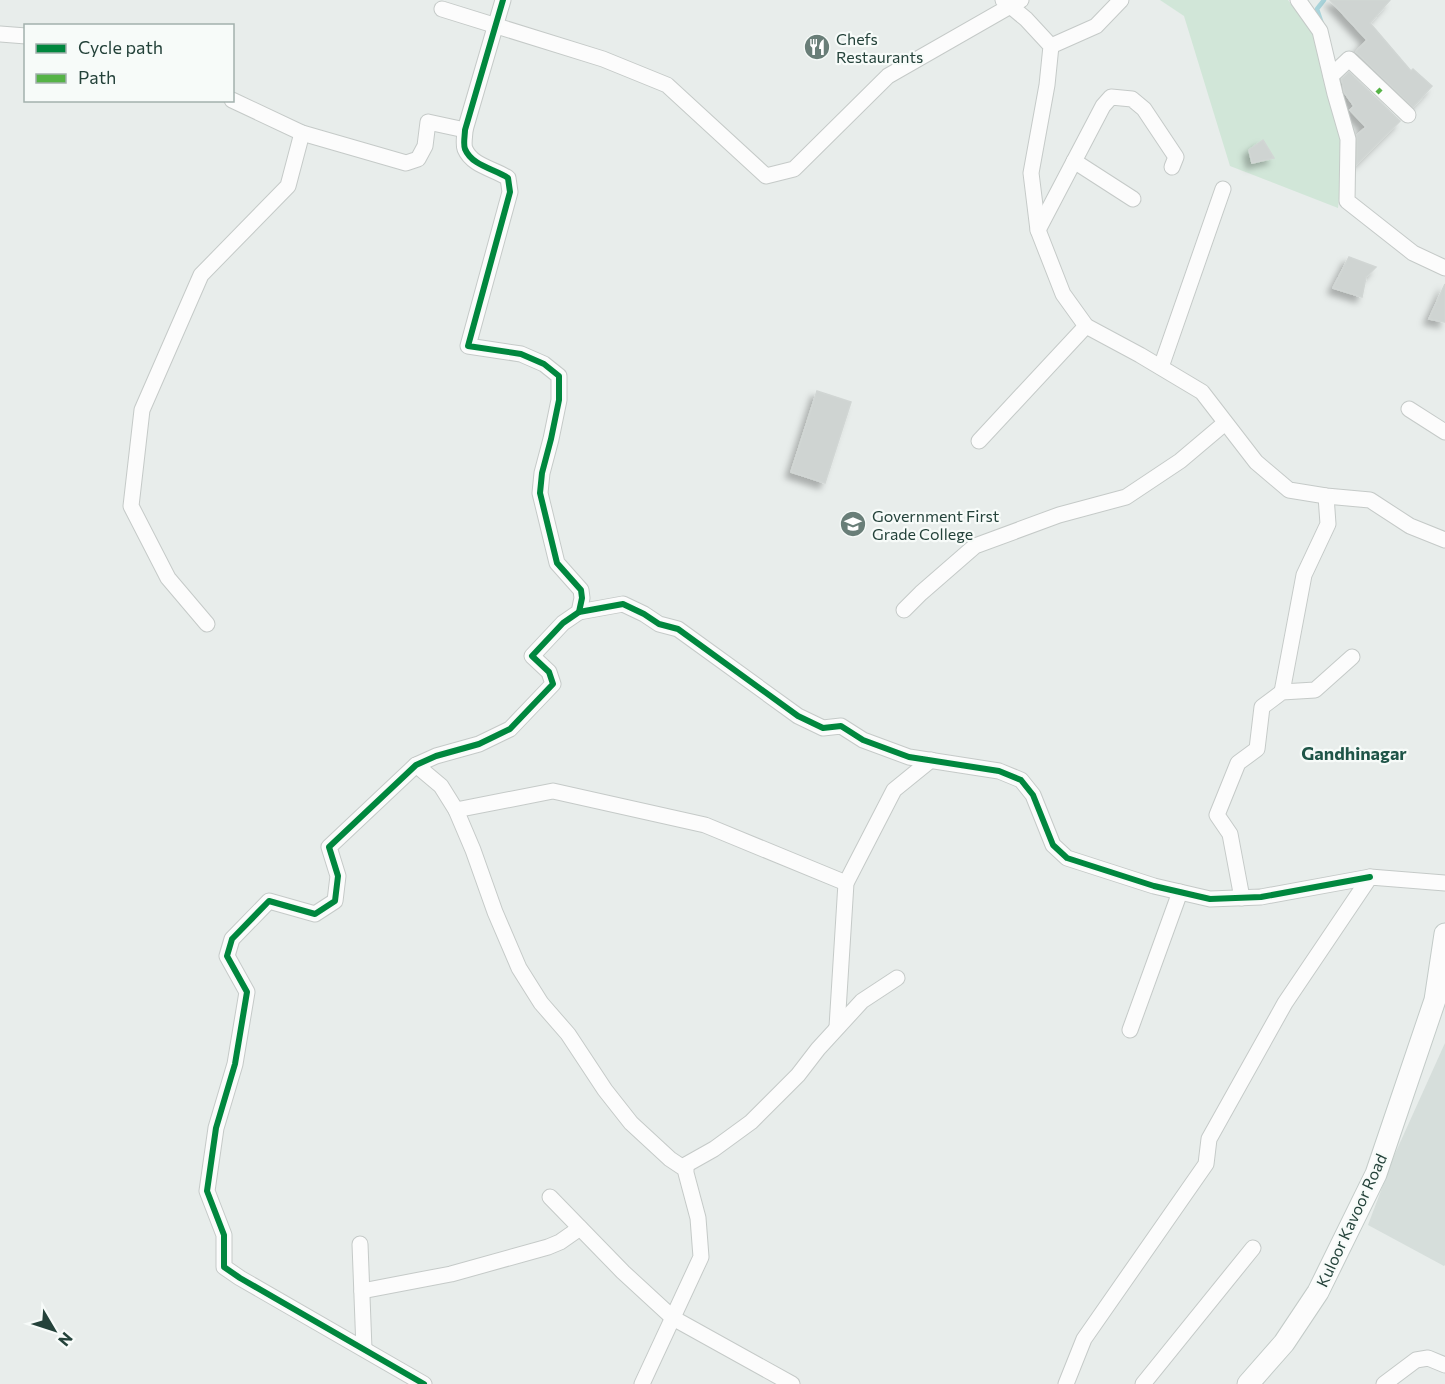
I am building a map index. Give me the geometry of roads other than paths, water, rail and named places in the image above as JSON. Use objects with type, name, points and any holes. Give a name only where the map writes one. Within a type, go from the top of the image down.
[{"type":"main road","name":"Kuloor Kavoor Road","points":[[1248,1384],[1284,1343],[1318,1292],[1376,1174],[1435,1000],[1445,934]]},
{"type":"street","points":[[503,0],[465,130],[465,149],[476,163],[498,171],[508,178],[510,192],[468,346],[521,354],[544,364],[559,376],[559,400],[542,473],[540,493],[557,563],[581,590],[579,612]]},
{"type":"street","points":[[1051,46],[1095,26],[1121,0]]},
{"type":"street","points":[[1298,0],[1311,7],[1320,31],[1348,139],[1347,201],[1413,252],[1445,268]]},
{"type":"street","points":[[442,9],[603,59],[667,85],[766,176],[794,169],[888,76],[1011,2],[1051,46],[1047,85],[1031,172],[1038,230],[1063,294],[1086,326],[1202,392],[1256,462],[1289,490],[1370,500],[1410,526],[1445,540]]},
{"type":"street","points":[[0,34],[24,36]]},
{"type":"street","points":[[1331,76],[1349,59],[1408,115]]},
{"type":"street","points":[[1038,230],[1103,106],[1111,97],[1132,99],[1151,117],[1176,157],[1172,167]]},
{"type":"street","points":[[234,101],[302,133],[406,163],[418,159],[425,146],[428,122],[465,130]]},
{"type":"street","points":[[207,624],[168,578],[131,506],[142,410],[201,275],[288,186],[302,133]]},
{"type":"street","points":[[1074,161],[1133,199]]},
{"type":"street","points":[[1161,368],[1223,189]]},
{"type":"street","points":[[979,441],[1086,326]]},
{"type":"street","points":[[1409,409],[1445,432]]},
{"type":"street","points":[[904,610],[975,546],[1059,515],[1126,497],[1180,461],[1225,423]]},
{"type":"street","points":[[1282,692],[1304,574],[1328,524],[1326,496]]},
{"type":"street","points":[[424,1384],[224,1267],[224,1235],[207,1191],[216,1128],[236,1064],[247,992],[227,956],[232,939],[268,902],[315,914],[335,900],[338,876],[329,847],[416,765],[436,756],[479,744],[510,729],[553,684],[549,672],[532,656],[563,623],[579,612],[623,604],[659,624],[678,629],[798,716],[824,728],[841,726],[863,740],[909,757],[999,771],[1021,780],[1033,795],[1053,845],[1067,858],[1154,886],[1210,899],[1262,897],[1370,877],[1445,883]]},
{"type":"street","points":[[1242,898],[1230,834],[1217,814],[1238,764],[1257,749],[1262,707],[1282,692],[1316,690],[1352,657]]},
{"type":"street","points":[[837,1027],[846,883],[894,790],[930,760]]},
{"type":"street","points":[[416,765],[441,786],[456,810],[519,968],[541,1003],[568,1034],[605,1090],[631,1124],[682,1167],[714,1149],[751,1122],[798,1076],[837,1027],[862,1002],[897,978]]},
{"type":"street","points":[[456,810],[553,791],[705,825],[846,883]]},
{"type":"street","points":[[1066,1384],[1084,1339],[1206,1164],[1209,1139],[1285,1003],[1370,877]]},
{"type":"street","points":[[1130,1030],[1180,892]]},
{"type":"street","points":[[642,1384],[701,1257],[699,1218],[686,1173],[686,1165]]},
{"type":"street","points":[[550,1197],[623,1272],[673,1318],[792,1384]]},
{"type":"street","points":[[362,1291],[452,1274],[548,1247],[560,1242],[580,1228]]},
{"type":"street","points":[[360,1244],[364,1349]]},
{"type":"street","points":[[1143,1384],[1253,1248]]},
{"type":"street","points":[[1384,1384],[1416,1360],[1428,1358],[1445,1365]]},
{"type":"waterway","points":[[1322,24],[1317,9],[1324,0]]},
{"type":"place","name":"Chefs Restaurants","points":[[817,47]]},
{"type":"place","name":"Government First Grade College","points":[[853,524]]},
{"type":"district","name":"Gandhinagar","points":[[1354,753]]}]
